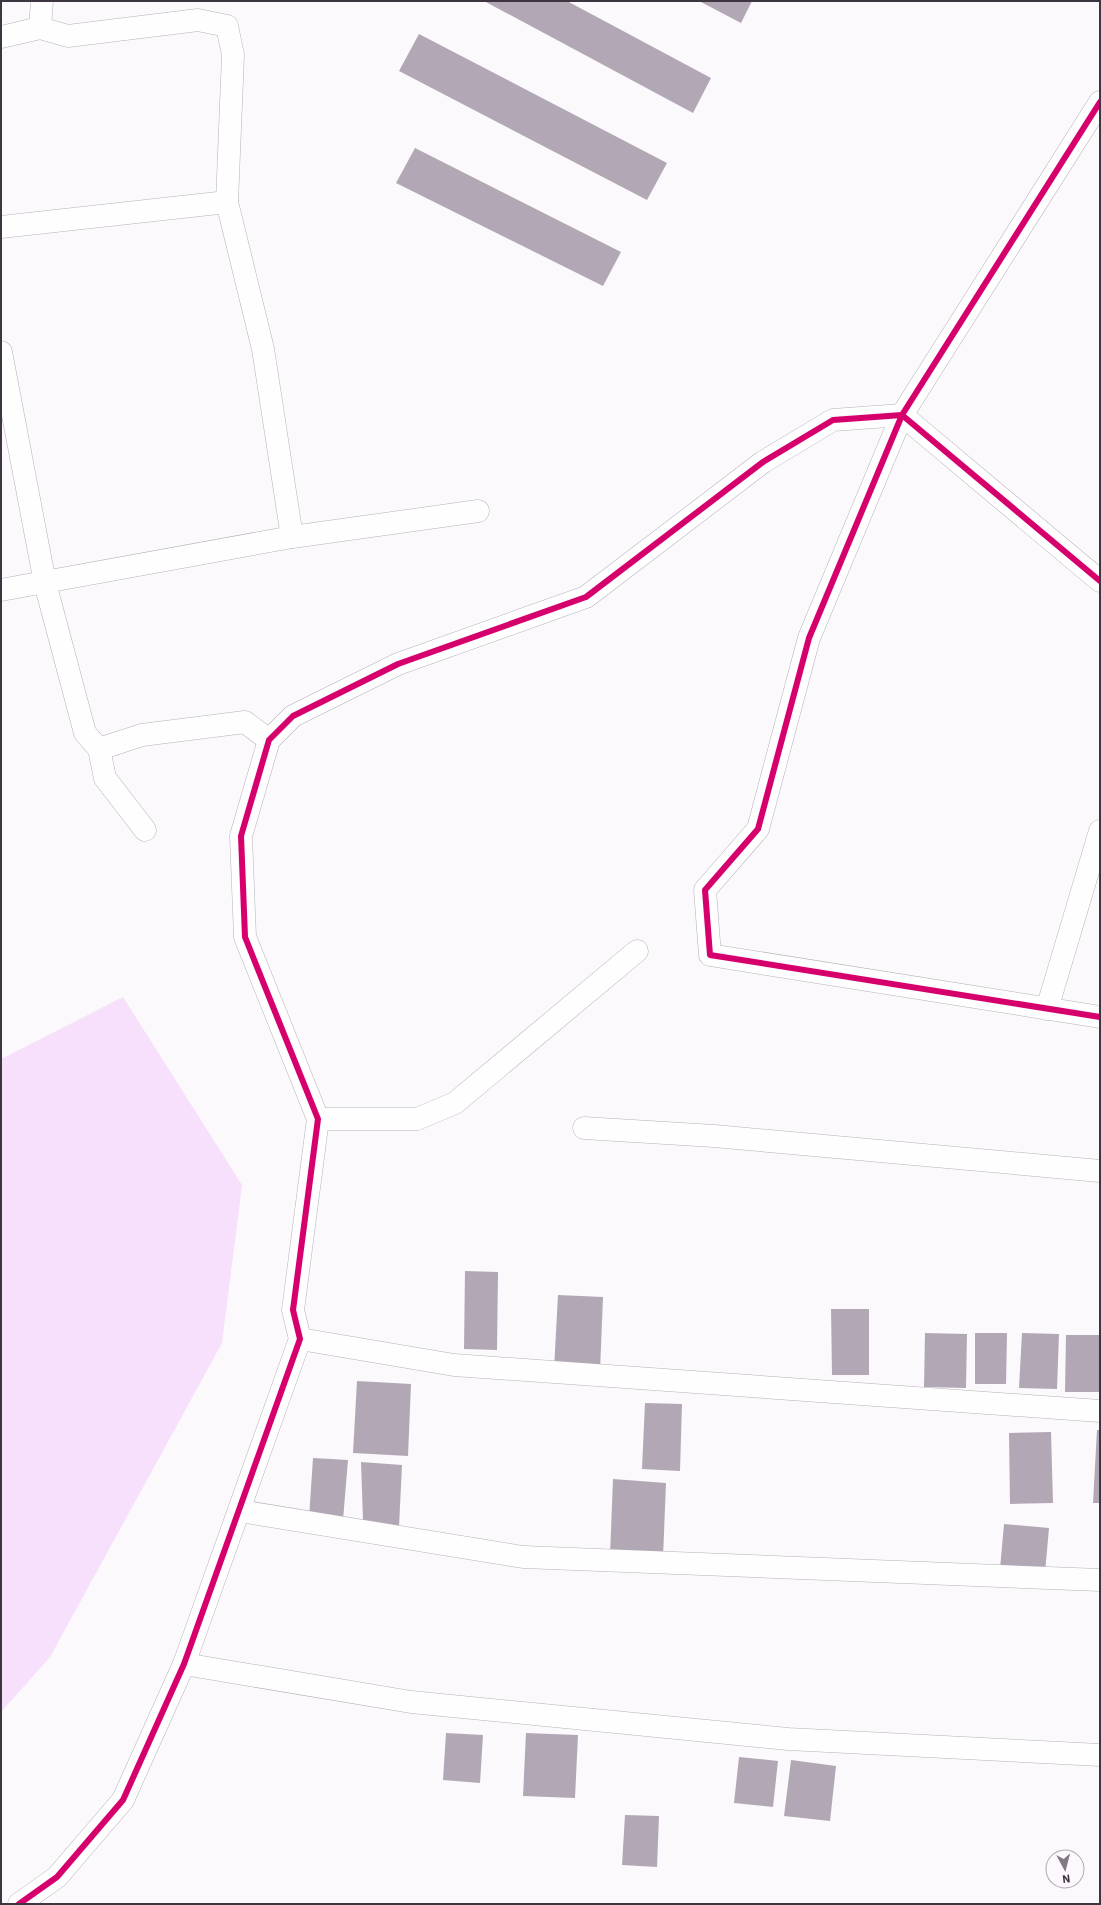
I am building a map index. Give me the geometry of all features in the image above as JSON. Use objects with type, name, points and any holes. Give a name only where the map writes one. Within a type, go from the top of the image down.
[{"type":"street","points":[[40,28],[42,1]]},
{"type":"street","points":[[1,37],[40,28],[68,36],[198,20],[226,26],[233,55],[227,202],[263,350],[292,537]]},
{"type":"street","points":[[1100,102],[902,414],[809,638],[758,829],[705,890],[710,955],[1100,1017]]},
{"type":"street","points":[[1,227],[227,202]]},
{"type":"street","points":[[1,352],[45,583],[85,733],[99,749],[105,778],[145,830]]},
{"type":"street","points":[[19,1904],[57,1877],[123,1800],[184,1664],[300,1340],[294,1310],[318,1119],[245,937],[241,836],[269,740],[293,716],[398,664],[586,598],[764,462],[833,420],[902,414],[1100,581]]},
{"type":"street","points":[[1,590],[292,537],[478,511]]},
{"type":"street","points":[[99,749],[142,735],[245,722],[269,740]]},
{"type":"street","points":[[1047,1009],[1100,831]]},
{"type":"street","points":[[318,1119],[417,1119],[454,1103],[637,952]]},
{"type":"street","points":[[584,1128],[714,1136],[1100,1171]]},
{"type":"street","points":[[300,1340],[454,1366],[1100,1411]]},
{"type":"street","points":[[240,1511],[523,1557],[1100,1580]]},
{"type":"street","points":[[184,1664],[411,1702],[788,1739],[1100,1755]]},
{"type":"shaded area","points":[[123,997],[242,1185],[222,1343],[50,1657],[1,1712],[1,1059]]},
{"type":"building","points":[[484,1],[567,1],[711,78],[693,113]]},
{"type":"building","points":[[699,1],[752,1],[741,23]]},
{"type":"building","points":[[419,34],[667,163],[647,200],[399,71]]},
{"type":"building","points":[[415,148],[621,252],[603,286],[396,183]]},
{"type":"building","points":[[465,1271],[498,1272],[497,1350],[464,1349]]},
{"type":"building","points":[[558,1295],[603,1297],[600,1371],[554,1369]]},
{"type":"building","points":[[831,1309],[869,1309],[869,1375],[832,1375]]},
{"type":"building","points":[[925,1333],[967,1334],[966,1388],[924,1387]]},
{"type":"building","points":[[975,1333],[1007,1333],[1006,1384],[975,1384]]},
{"type":"building","points":[[1022,1333],[1059,1334],[1057,1389],[1019,1388]]},
{"type":"building","points":[[1066,1335],[1100,1335],[1100,1392],[1065,1392]]},
{"type":"building","points":[[357,1381],[411,1384],[408,1456],[353,1453]]},
{"type":"building","points":[[645,1403],[682,1404],[680,1471],[642,1469]]},
{"type":"building","points":[[1097,1430],[1100,1430],[1100,1503],[1093,1503]]},
{"type":"building","points":[[1051,1432],[1053,1503],[1010,1504],[1009,1433]]},
{"type":"building","points":[[313,1458],[348,1460],[343,1520],[309,1518]]},
{"type":"building","points":[[361,1462],[402,1465],[399,1527],[363,1520]]},
{"type":"building","points":[[613,1479],[666,1483],[663,1558],[610,1556]]},
{"type":"building","points":[[1004,1524],[1049,1528],[1045,1573],[1000,1569]]},
{"type":"building","points":[[446,1733],[483,1735],[480,1783],[443,1780]]},
{"type":"building","points":[[526,1733],[578,1735],[575,1798],[523,1796]]},
{"type":"building","points":[[739,1757],[778,1761],[773,1807],[734,1803]]},
{"type":"building","points":[[791,1760],[836,1766],[830,1821],[784,1816]]},
{"type":"building","points":[[625,1815],[659,1816],[657,1867],[622,1865]]},
{"type":"cycle path","points":[[1100,102],[902,415],[809,638],[758,829],[705,890],[710,955],[1100,1017]]},
{"type":"cycle path","points":[[19,1904],[57,1877],[123,1800],[184,1664],[300,1339],[293,1310],[318,1119],[245,937],[241,836],[269,740],[293,716],[398,664],[586,597],[763,462],[833,420],[902,415],[1100,581]]}]
